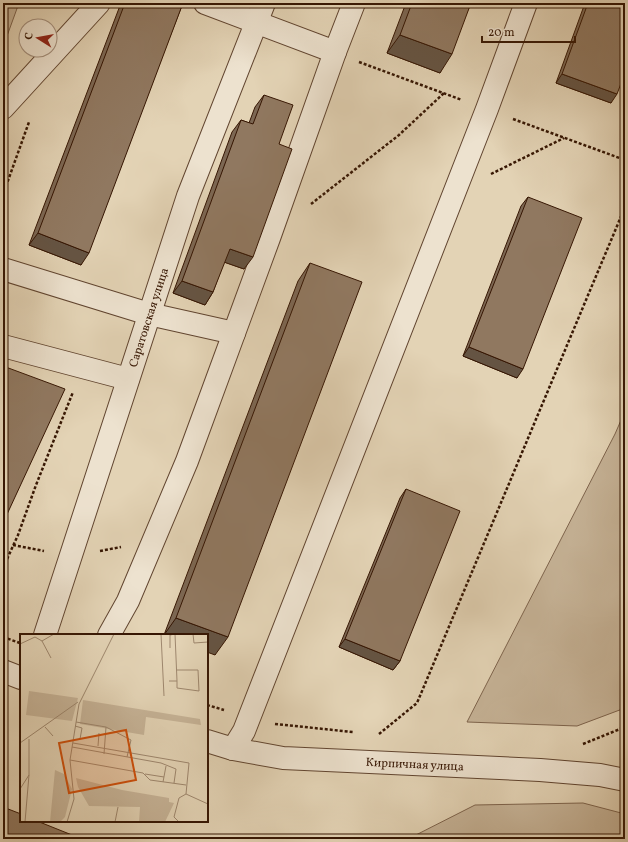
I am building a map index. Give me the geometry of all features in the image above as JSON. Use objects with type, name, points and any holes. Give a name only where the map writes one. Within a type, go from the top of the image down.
[{"type":"street","points":[[3,108],[99,3]]},
{"type":"street","points":[[205,3],[260,13],[335,52]]},
{"type":"street","points":[[110,634],[128,601],[187,460],[354,3]]},
{"type":"street","points":[[233,749],[250,718],[487,109],[526,3]]},
{"type":"street","name":"Саратовская улица","points":[[45,634],[188,196],[260,13]]},
{"type":"street","points":[[3,269],[149,314],[234,333]]},
{"type":"street","points":[[3,346],[128,379]]},
{"type":"street","points":[[3,671],[20,678]]},
{"type":"street","name":"Кирпичная улица","points":[[208,741],[233,749],[283,758],[540,770],[600,775],[625,780]]},
{"type":"path","points":[[306,208],[399,135],[444,93]]},
{"type":"path","points":[[454,192],[564,137]]},
{"type":"path","points":[[386,735],[379,734],[417,703],[625,207]]},
{"type":"path","points":[[3,568],[18,535],[36,485],[83,367]]},
{"type":"path","points":[[3,637],[20,643]]},
{"type":"path","points":[[208,705],[271,724],[356,732]]},
{"type":"path","points":[[590,745],[583,744],[625,727]]},
{"type":"shaded area","points":[[3,3],[19,3],[3,47]]},
{"type":"shaded area","points":[[625,411],[625,708],[577,726],[467,722],[615,434]]},
{"type":"shaded area","points":[[583,803],[625,814],[625,839],[408,839],[475,805]]},
{"type":"building","points":[[125,3],[183,3],[89,253],[38,233]]},
{"type":"building","points":[[412,3],[471,3],[452,54],[400,35]]},
{"type":"building","points":[[588,3],[625,3],[625,73],[617,94],[562,74]]},
{"type":"building","points":[[264,95],[293,105],[279,144],[292,149],[253,257],[230,249],[213,292],[182,281],[241,120],[253,124]]},
{"type":"building","points":[[528,197],[582,218],[523,369],[469,347]]},
{"type":"building","points":[[310,263],[362,282],[228,637],[176,618]]},
{"type":"building","points":[[3,366],[65,389],[3,523]]},
{"type":"building","points":[[406,489],[460,511],[400,661],[345,639]]},
{"type":"building","points":[[3,807],[20,814],[20,822],[40,822],[82,839],[3,839]]}]
